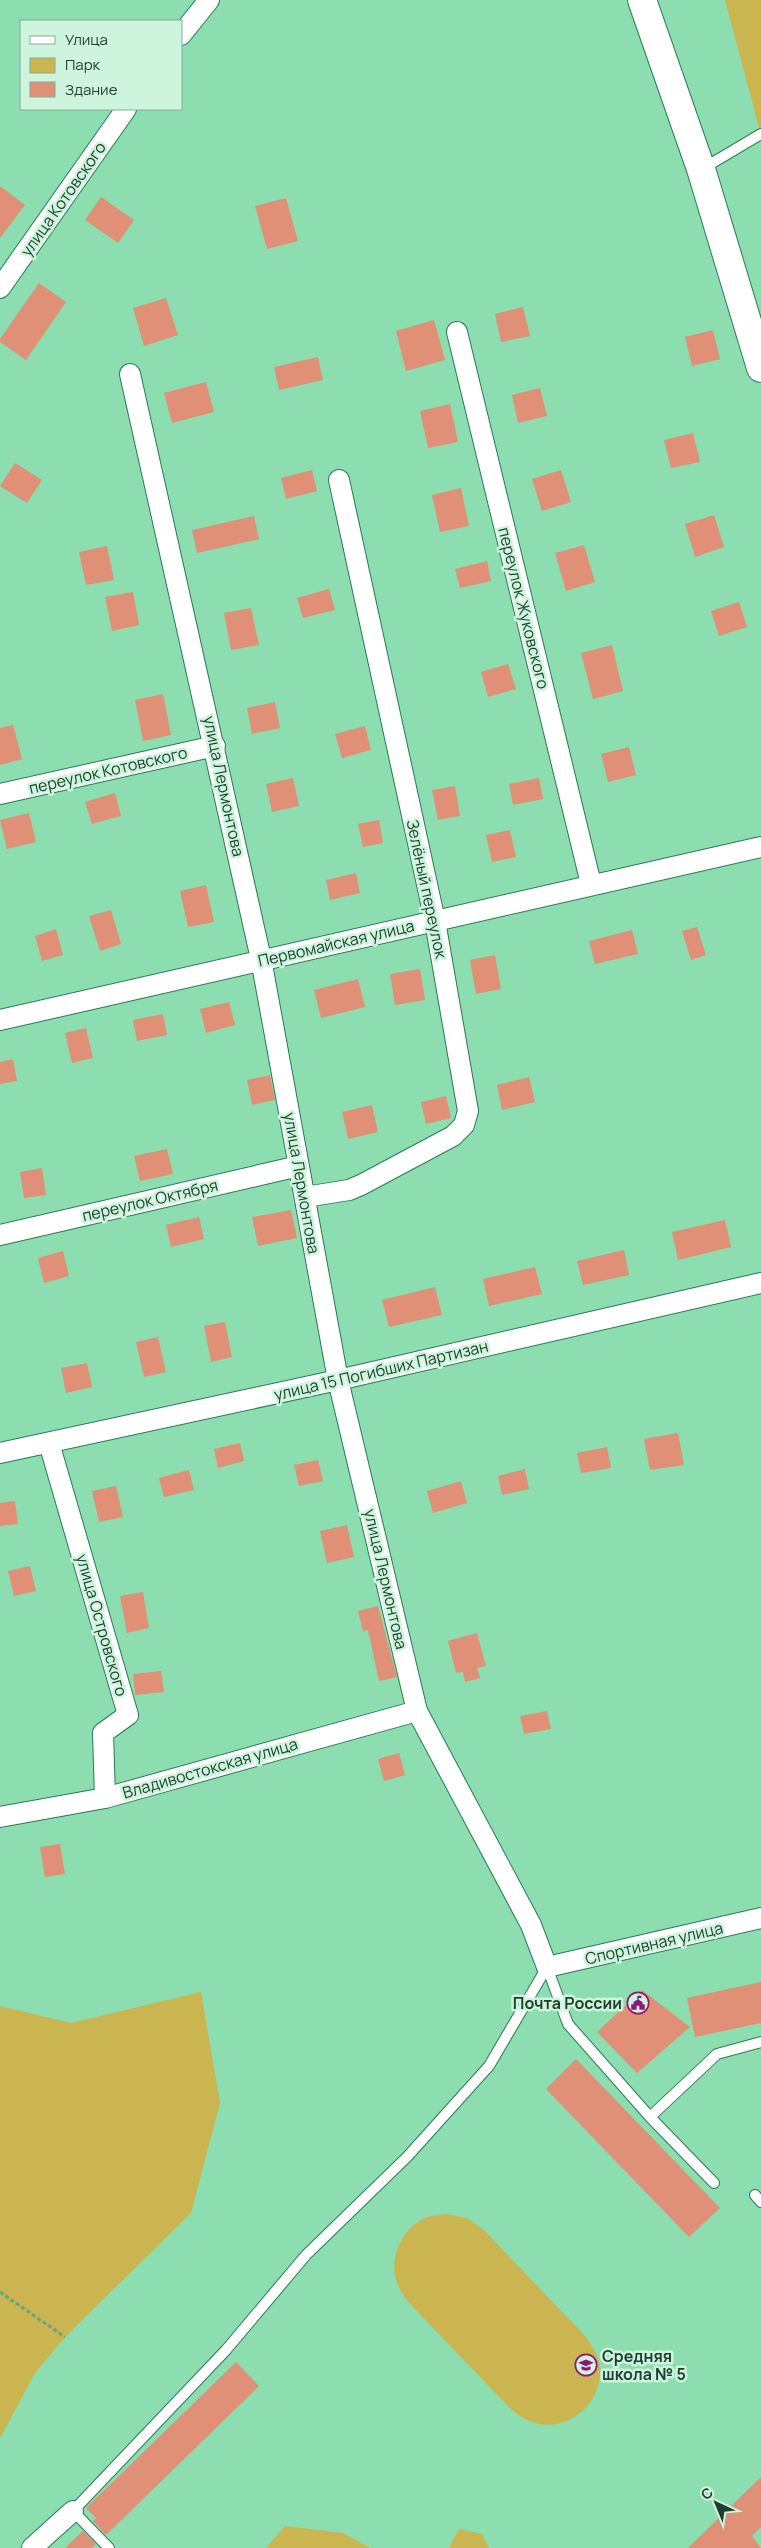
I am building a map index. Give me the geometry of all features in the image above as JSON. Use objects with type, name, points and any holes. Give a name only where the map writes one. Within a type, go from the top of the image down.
[{"type":"street","points":[[182,34],[209,0]]},
{"type":"street","points":[[642,0],[701,169],[761,368]]},
{"type":"street","name":"улица Котовского","points":[[0,288],[125,110]]},
{"type":"street","name":"переулок Жуковского","points":[[457,332],[591,884]]},
{"type":"street","name":"улица Лермонтова","points":[[130,374],[262,959],[338,1380],[417,1710],[531,1925],[547,1967]]},
{"type":"street","name":"Зелёный переулок","points":[[305,1197],[349,1190],[361,1185],[453,1136],[464,1126],[468,1111],[435,921],[339,480]]},
{"type":"street","name":"переулок Котовского","points":[[0,794],[215,746]]},
{"type":"street","name":"Первомайская улица","points":[[0,1020],[591,884],[761,847]]},
{"type":"street","name":"переулок Октября","points":[[0,1235],[299,1166]]},
{"type":"street","name":"улица 15 Погибших Партизан","points":[[0,1453],[338,1380],[761,1283]]},
{"type":"street","name":"улица Островского","points":[[48,1442],[128,1715],[103,1733],[105,1798]]},
{"type":"street","name":"Владивостокская улица","points":[[0,1817],[105,1798],[417,1710]]},
{"type":"street","name":"Спортивная улица","points":[[547,1967],[761,1918]]},
{"type":"street","points":[[32,2548],[74,2511]]},
{"type":"lane","points":[[701,169],[761,134]]},
{"type":"lane","points":[[547,1967],[568,2024],[650,2116],[714,2183]]},
{"type":"lane","points":[[109,2548],[74,2511],[226,2350],[306,2255],[407,2157],[489,2066],[547,1967]]},
{"type":"lane","points":[[650,2116],[716,2054],[761,2042]]},
{"type":"path","points":[[0,2292],[65,2337]]},
{"type":"green space","points":[[725,0],[761,0],[761,135]]},
{"type":"green space","points":[[201,1992],[220,2103],[191,2213],[65,2337],[35,2373],[0,2438],[0,2006],[71,2023]]},
{"type":"green space","points":[[447,2214],[467,2218],[484,2230],[586,2337],[592,2346],[600,2365],[600,2376],[592,2399],[575,2417],[552,2425],[539,2424],[519,2415],[511,2409],[408,2302],[401,2292],[395,2275],[394,2265],[399,2245],[404,2236],[419,2221],[430,2216]]},
{"type":"green space","points":[[285,2526],[343,2533],[370,2548],[266,2548]]},
{"type":"green space","points":[[459,2529],[482,2534],[489,2548],[449,2548]]},
{"type":"building","points":[[0,186],[25,205],[0,238]]},
{"type":"building","points":[[101,197],[134,220],[118,243],[85,220]]},
{"type":"building","points":[[286,198],[298,241],[267,249],[255,206]]},
{"type":"building","points":[[39,283],[66,302],[26,360],[0,342],[0,339]]},
{"type":"building","points":[[166,298],[178,335],[144,346],[133,308]]},
{"type":"building","points":[[523,307],[530,336],[501,342],[495,314]]},
{"type":"building","points":[[434,320],[445,360],[406,371],[396,331]]},
{"type":"building","points":[[713,330],[720,359],[692,366],[685,337]]},
{"type":"building","points":[[318,357],[323,380],[279,390],[274,367]]},
{"type":"building","points":[[206,382],[214,412],[172,423],[164,393]]},
{"type":"building","points":[[540,388],[547,416],[518,423],[512,395]]},
{"type":"building","points":[[450,404],[458,442],[428,448],[420,411]]},
{"type":"building","points":[[693,433],[700,462],[671,468],[664,440]]},
{"type":"building","points":[[15,463],[42,480],[27,503],[0,486]]},
{"type":"building","points":[[312,470],[317,491],[286,499],[281,478]]},
{"type":"building","points":[[561,470],[571,502],[542,511],[532,479]]},
{"type":"building","points":[[461,488],[469,526],[440,532],[432,495]]},
{"type":"building","points":[[714,515],[724,547],[695,557],[685,524]]},
{"type":"building","points":[[254,516],[259,539],[197,553],[192,530]]},
{"type":"building","points":[[584,545],[595,582],[566,591],[555,553]]},
{"type":"building","points":[[107,546],[114,580],[86,585],[79,552]]},
{"type":"building","points":[[487,561],[491,581],[460,588],[455,569]]},
{"type":"building","points":[[329,589],[335,610],[303,618],[297,598]]},
{"type":"building","points":[[133,592],[139,625],[112,631],[105,597]]},
{"type":"building","points":[[739,602],[747,627],[719,636],[711,611]]},
{"type":"building","points":[[251,608],[259,645],[231,650],[224,613]]},
{"type":"building","points":[[612,645],[623,691],[593,699],[581,653]]},
{"type":"building","points":[[508,664],[516,689],[488,697],[481,672]]},
{"type":"building","points":[[163,694],[171,735],[143,741],[135,700]]},
{"type":"building","points":[[275,702],[280,728],[252,734],[247,708]]},
{"type":"building","points":[[13,725],[22,759],[0,765],[0,728]]},
{"type":"building","points":[[365,726],[371,750],[342,758],[335,734]]},
{"type":"building","points":[[629,747],[636,775],[608,782],[601,754]]},
{"type":"building","points":[[293,778],[299,806],[272,812],[266,784]]},
{"type":"building","points":[[539,778],[543,799],[513,805],[509,784]]},
{"type":"building","points":[[455,786],[460,816],[438,820],[432,790]]},
{"type":"building","points":[[115,793],[121,816],[92,824],[85,802]]},
{"type":"building","points":[[29,813],[36,842],[7,849],[0,820]]},
{"type":"building","points":[[379,820],[383,843],[363,847],[358,824]]},
{"type":"building","points":[[510,830],[516,857],[492,862],[486,835]]},
{"type":"building","points":[[356,873],[360,893],[330,900],[326,880]]},
{"type":"building","points":[[206,885],[214,922],[188,927],[180,891]]},
{"type":"building","points":[[111,910],[121,944],[100,951],[89,916]]},
{"type":"building","points":[[697,927],[706,955],[691,960],[682,931]]},
{"type":"building","points":[[56,929],[63,955],[42,961],[35,936]]},
{"type":"building","points":[[632,930],[638,954],[595,964],[589,941]]},
{"type":"building","points":[[495,955],[501,989],[476,994],[470,960]]},
{"type":"building","points":[[420,969],[425,1000],[395,1005],[390,974]]},
{"type":"building","points":[[358,979],[365,1007],[321,1018],[314,990]]},
{"type":"building","points":[[229,1002],[235,1025],[206,1033],[200,1009]]},
{"type":"building","points":[[163,1014],[167,1035],[137,1041],[133,1020]]},
{"type":"building","points":[[86,1028],[93,1058],[72,1063],[65,1033]]},
{"type":"building","points":[[13,1059],[17,1081],[0,1084],[0,1062]]},
{"type":"building","points":[[270,1075],[275,1100],[252,1105],[247,1080]]},
{"type":"building","points":[[529,1077],[535,1102],[502,1110],[497,1085]]},
{"type":"building","points":[[446,1096],[451,1118],[426,1124],[421,1102]]},
{"type":"building","points":[[372,1105],[378,1132],[348,1139],[342,1112]]},
{"type":"building","points":[[167,1149],[173,1174],[140,1181],[134,1156]]},
{"type":"building","points":[[42,1168],[46,1195],[24,1198],[20,1172]]},
{"type":"building","points":[[291,1210],[297,1238],[258,1246],[252,1217]]},
{"type":"building","points":[[199,1217],[204,1239],[171,1247],[166,1225]]},
{"type":"building","points":[[725,1220],[731,1247],[678,1260],[672,1232]]},
{"type":"building","points":[[624,1250],[629,1275],[583,1285],[577,1261]]},
{"type":"building","points":[[63,1251],[69,1276],[44,1283],[38,1258]]},
{"type":"building","points":[[535,1267],[542,1294],[489,1306],[483,1279]]},
{"type":"building","points":[[435,1287],[442,1315],[389,1327],[382,1300]]},
{"type":"building","points":[[225,1322],[232,1357],[211,1362],[204,1326]]},
{"type":"building","points":[[158,1337],[166,1372],[144,1377],[136,1342]]},
{"type":"building","points":[[87,1363],[92,1387],[66,1393],[61,1368]]},
{"type":"building","points":[[678,1433],[684,1465],[650,1470],[644,1439]]},
{"type":"building","points":[[240,1443],[244,1461],[218,1468],[214,1449]]},
{"type":"building","points":[[607,1447],[611,1468],[581,1473],[577,1453]]},
{"type":"building","points":[[318,1460],[323,1481],[299,1486],[294,1465]]},
{"type":"building","points":[[525,1469],[529,1489],[502,1495],[498,1476]]},
{"type":"building","points":[[189,1470],[194,1490],[164,1497],[159,1478]]},
{"type":"building","points":[[461,1481],[467,1503],[433,1513],[427,1491]]},
{"type":"building","points":[[116,1486],[123,1517],[99,1522],[92,1491]]},
{"type":"building","points":[[15,1501],[18,1524],[0,1526],[0,1503]]},
{"type":"building","points":[[347,1525],[354,1557],[327,1563],[320,1531]]},
{"type":"building","points":[[30,1566],[36,1591],[14,1596],[8,1571]]},
{"type":"building","points":[[143,1592],[149,1628],[127,1633],[120,1596]]},
{"type":"building","points":[[378,1606],[397,1677],[379,1681],[368,1630],[363,1631],[358,1611]]},
{"type":"building","points":[[477,1633],[486,1666],[477,1668],[480,1678],[465,1682],[463,1672],[456,1673],[448,1641]]},
{"type":"building","points":[[161,1671],[164,1692],[135,1695],[133,1674]]},
{"type":"building","points":[[547,1711],[551,1729],[524,1734],[520,1716]]},
{"type":"building","points":[[399,1753],[405,1775],[384,1781],[378,1759]]},
{"type":"building","points":[[60,1844],[65,1874],[45,1877],[40,1847]]},
{"type":"building","points":[[761,1982],[761,2023],[695,2037],[687,1998]]},
{"type":"building","points":[[642,1990],[690,2027],[637,2073],[597,2032]]},
{"type":"building","points":[[576,2059],[720,2208],[689,2237],[546,2089]]},
{"type":"building","points":[[236,2362],[259,2386],[106,2535],[93,2521],[96,2518],[86,2508]]},
{"type":"building","points":[[761,2477],[761,2527],[752,2536],[761,2548],[688,2548]]},
{"type":"building","points":[[83,2531],[96,2544],[92,2548],[65,2548]]},
{"type":"place","name":"Почта России","points":[[638,2003]]},
{"type":"place","name":"Средняя школа № 5","points":[[586,2365]]}]
